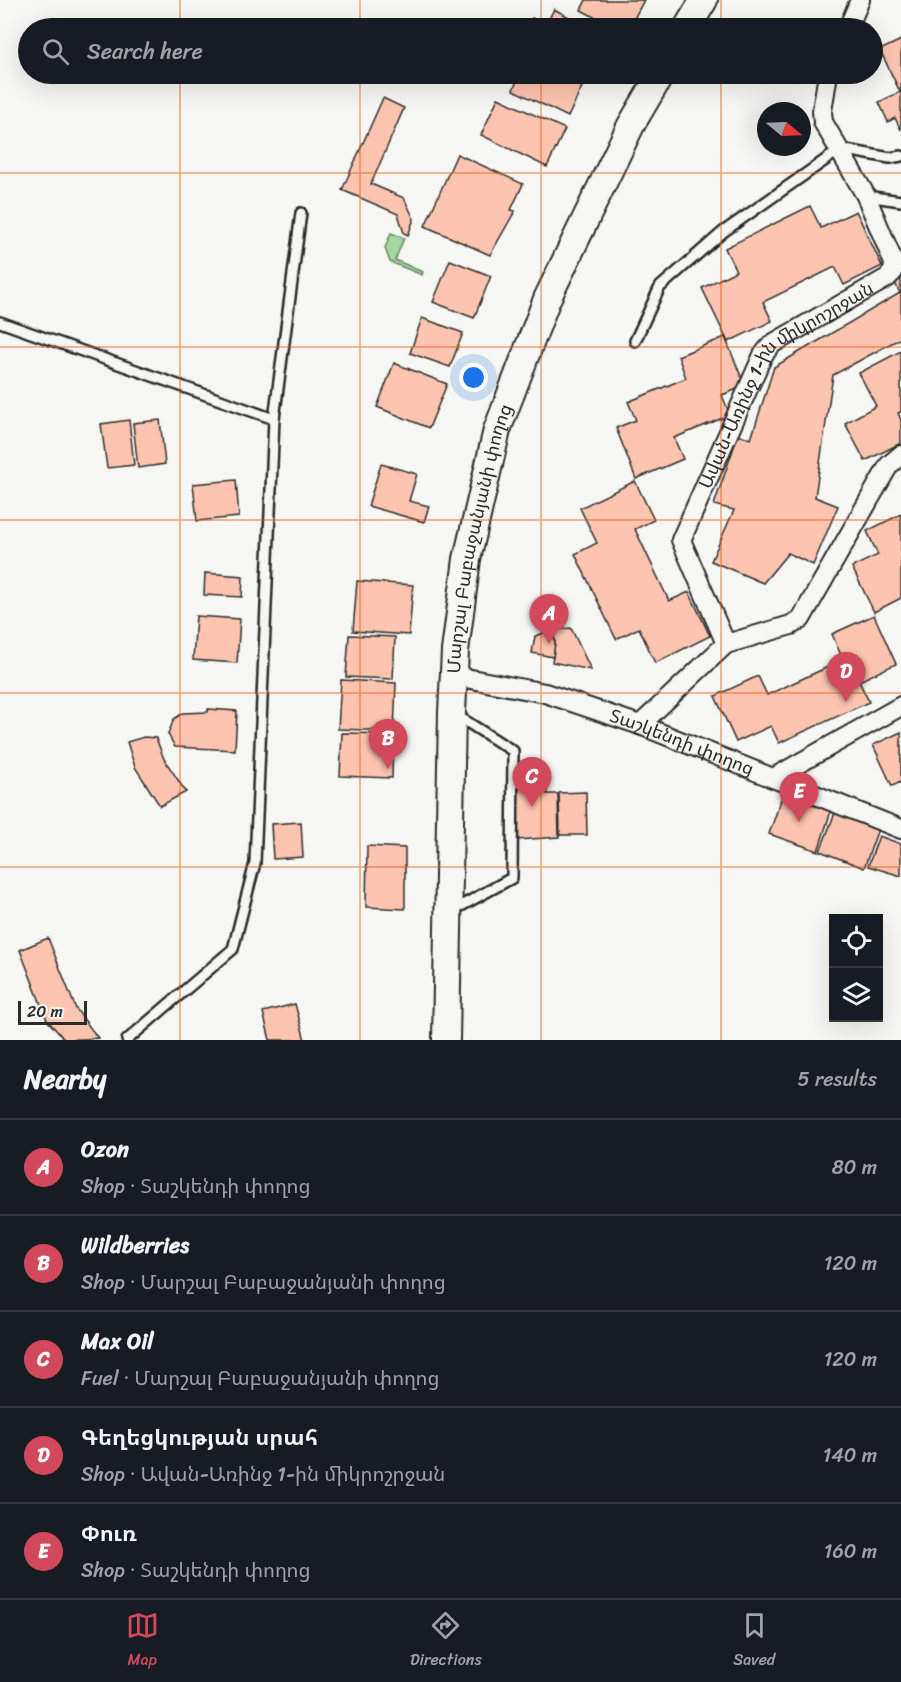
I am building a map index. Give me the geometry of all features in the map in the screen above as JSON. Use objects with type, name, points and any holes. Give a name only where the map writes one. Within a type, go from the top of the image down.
[{"type":"main road","points":[[693,18],[704,0]]},
{"type":"main road","name":"Մարշալ Բաբաջանյանի փողոց","points":[[446,1040],[452,712],[455,651],[467,559],[497,430],[547,299],[631,125],[655,84]]},
{"type":"street","points":[[852,18],[860,0]]},
{"type":"street","name":"Ավան-Առինջ 1-ին միկրոշրջան","points":[[726,644],[681,540],[763,356],[772,344],[887,278],[893,272],[894,263],[866,196],[824,122],[822,111],[826,84]]},
{"type":"street","points":[[640,725],[726,644],[791,625],[801,619],[889,465],[901,455]]},
{"type":"street","name":"Տաշկենդի փողոց","points":[[455,676],[545,693],[640,725],[901,829]]},
{"type":"street","points":[[773,778],[901,706]]},
{"type":"lane","points":[[634,341],[660,287],[723,232],[841,149],[890,158],[901,156]]},
{"type":"lane","points":[[866,196],[901,201]]},
{"type":"lane","points":[[127,1040],[233,949],[255,864],[274,419],[301,213]]},
{"type":"lane","points":[[0,322],[274,419]]},
{"type":"lane","points":[[448,913],[485,895],[512,878],[513,751],[452,712]]},
{"type":"green space","points":[[391,233],[404,238],[395,260],[423,272],[422,275],[390,262],[385,248]]},
{"type":"building","points":[[586,0],[644,0],[634,18],[596,18],[581,10]]},
{"type":"building","points":[[554,9],[571,18],[550,18]]},
{"type":"building","points":[[901,40],[901,130],[895,118],[888,122],[879,102],[900,92],[883,56],[883,49]]},
{"type":"building","points":[[516,84],[576,84],[582,87],[568,117],[513,90]]},
{"type":"building","points":[[383,98],[404,108],[371,184],[404,198],[414,219],[408,235],[404,233],[398,214],[342,190]]},
{"type":"building","points":[[498,98],[565,129],[547,167],[481,135]]},
{"type":"building","points":[[457,154],[523,184],[511,210],[515,211],[490,255],[425,226]]},
{"type":"building","points":[[810,206],[821,228],[856,211],[882,266],[844,285],[835,267],[763,302],[772,321],[728,342],[702,288],[736,271],[725,248]]},
{"type":"building","points":[[450,260],[491,276],[474,318],[433,302]]},
{"type":"building","points":[[901,277],[901,338],[833,375],[815,497],[838,506],[813,565],[788,553],[763,583],[711,561],[734,510],[714,505],[738,435],[751,439],[774,367],[900,293],[894,281]]},
{"type":"building","points":[[422,318],[463,333],[450,367],[410,353]]},
{"type":"building","points":[[725,337],[745,386],[722,395],[730,415],[674,438],[683,459],[636,479],[616,428],[636,420],[628,402],[686,378],[678,356]]},
{"type":"building","points":[[901,351],[901,412],[898,413],[901,420],[901,443],[865,461],[845,423],[876,406],[859,373]]},
{"type":"building","points":[[394,363],[447,384],[429,428],[377,407]]},
{"type":"building","points":[[129,420],[134,465],[107,468],[101,424]]},
{"type":"building","points":[[160,420],[165,464],[138,468],[133,423]]},
{"type":"building","points":[[381,464],[417,474],[409,501],[429,506],[424,522],[368,506]]},
{"type":"building","points":[[236,480],[239,517],[197,521],[193,484]]},
{"type":"building","points":[[635,481],[654,520],[635,529],[669,601],[689,592],[710,636],[655,663],[639,628],[616,639],[575,554],[597,543],[580,508]]},
{"type":"building","points":[[901,514],[901,598],[874,612],[852,567],[878,555],[867,531]]},
{"type":"building","points":[[205,573],[243,576],[242,597],[204,595]]},
{"type":"building","points":[[357,581],[413,585],[409,635],[353,631]]},
{"type":"building","points":[[874,615],[896,664],[859,681],[869,702],[779,743],[771,726],[736,742],[715,696],[758,676],[767,695],[843,660],[832,634]]},
{"type":"building","points":[[196,616],[240,619],[237,663],[193,660]]},
{"type":"building","points":[[571,628],[591,670],[552,662],[555,643],[553,630]]},
{"type":"building","points":[[553,630],[555,643],[553,657],[532,653],[535,636]]},
{"type":"building","points":[[349,635],[395,637],[393,679],[346,677]]},
{"type":"building","points":[[341,680],[396,683],[394,731],[338,729]]},
{"type":"building","points":[[208,709],[237,711],[235,750],[175,747],[168,734],[174,719],[183,713],[208,712]]},
{"type":"building","points":[[901,732],[901,782],[892,786],[873,745]]},
{"type":"building","points":[[342,733],[393,734],[392,778],[340,776]]},
{"type":"building","points":[[144,737],[156,738],[164,759],[186,792],[160,806],[135,767],[127,742]]},
{"type":"building","points":[[547,786],[547,794],[558,794],[559,837],[517,840],[516,787]]},
{"type":"building","points":[[586,792],[587,835],[560,835],[559,793]]},
{"type":"building","points":[[783,794],[831,811],[818,851],[769,834]]},
{"type":"building","points":[[835,813],[878,829],[864,868],[820,851]]},
{"type":"building","points":[[301,822],[303,857],[273,859],[271,824]]},
{"type":"building","points":[[879,836],[901,844],[901,876],[868,866]]},
{"type":"building","points":[[367,846],[405,848],[405,909],[366,907]]},
{"type":"building","points":[[48,938],[76,1009],[98,1038],[65,1040],[47,1020],[20,950]]},
{"type":"building","points":[[295,1004],[305,1040],[270,1040],[263,1012]]},
{"type":"place","name":"Ozon","points":[[549,644]]},
{"type":"place","name":"Գեղեցկության սրահ","points":[[846,702]]},
{"type":"place","name":"Wildberries","points":[[388,769]]},
{"type":"place","name":"Max Oil","points":[[532,807]]},
{"type":"place","name":"Փուռ","points":[[799,822]]}]
